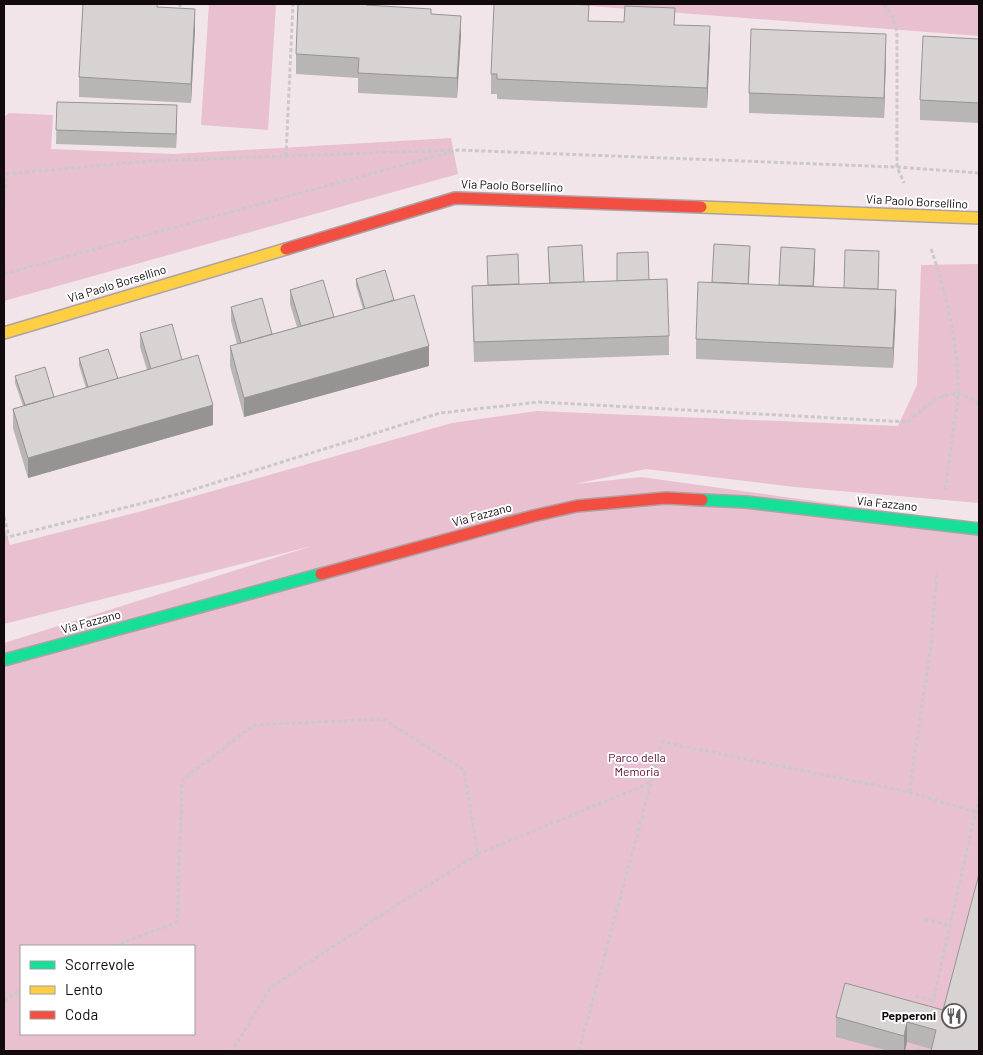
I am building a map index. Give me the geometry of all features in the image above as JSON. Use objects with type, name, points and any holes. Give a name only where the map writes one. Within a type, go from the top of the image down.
[{"type":"street","name":"Via Paolo Borsellino","points":[[4,333],[455,198],[979,218]]},
{"type":"street","name":"Via Fazzano","points":[[4,660],[533,516],[577,506],[666,498],[708,500],[918,520],[979,529]]},
{"type":"path","points":[[286,156],[293,4]]},
{"type":"path","points":[[4,200],[7,174],[150,161],[458,150]]},
{"type":"path","points":[[4,538],[179,494],[440,413],[539,402],[907,422],[936,399],[949,394],[974,398],[979,405]]},
{"type":"path","points":[[4,517],[9,536]]},
{"type":"path","points":[[909,792],[931,645],[937,572]]},
{"type":"path","points":[[117,945],[177,922],[182,780],[254,725],[383,719],[464,770],[478,854]]},
{"type":"path","points":[[579,1051],[662,742],[909,792],[977,812]]},
{"type":"path","points":[[232,1051],[271,986],[400,903],[478,854],[652,782]]},
{"type":"path","points":[[930,1017],[977,812],[979,796]]},
{"type":"path","points":[[925,919],[950,926]]},
{"type":"path","points":[[4,1002],[20,990]]},
{"type":"path","points":[[915,996],[934,1000]]},
{"type":"path","points":[[917,1051],[920,1046]]},
{"type":"green space","points":[[209,4],[276,4],[268,130],[201,125]]},
{"type":"green space","points":[[564,4],[979,4],[979,36]]},
{"type":"green space","points":[[9,113],[53,115],[51,149],[174,154],[451,138],[458,174],[4,301],[4,117]]},
{"type":"green space","name":"Parco della Memoria","points":[[979,264],[979,503],[794,487],[646,469],[575,484],[641,477],[979,524],[979,1051],[4,1051],[4,643],[312,546],[4,624],[4,526],[10,545],[142,511],[452,423],[537,411],[898,426],[917,385],[921,265]]},
{"type":"building","points":[[83,4],[157,4],[157,7],[195,9],[191,84],[79,77]]},
{"type":"building","points":[[298,4],[366,4],[431,9],[431,14],[461,16],[457,78],[358,73],[359,58],[296,54]]},
{"type":"building","points":[[494,4],[589,5],[588,21],[624,22],[625,6],[675,8],[674,25],[710,26],[707,88],[497,79],[497,74],[491,74]]},
{"type":"building","points":[[751,29],[886,34],[884,98],[749,93]]},
{"type":"building","points":[[923,36],[979,39],[979,103],[920,100]]},
{"type":"building","points":[[57,102],[177,105],[176,134],[56,130]]},
{"type":"building","points":[[714,244],[750,246],[748,284],[712,282]]},
{"type":"building","points":[[582,245],[584,282],[550,283],[548,247]]},
{"type":"building","points":[[781,247],[815,249],[813,286],[779,285]]},
{"type":"building","points":[[845,250],[879,251],[878,289],[844,288]]},
{"type":"building","points":[[648,252],[649,280],[617,281],[617,253]]},
{"type":"building","points":[[518,254],[519,284],[488,285],[487,256]]},
{"type":"building","points":[[385,270],[394,300],[365,309],[356,279]]},
{"type":"building","points":[[667,279],[669,336],[474,342],[472,286]]},
{"type":"building","points":[[323,280],[334,317],[301,326],[290,290]]},
{"type":"building","points":[[698,282],[896,290],[893,348],[696,339]]},
{"type":"building","points":[[414,295],[429,346],[244,398],[230,346]]},
{"type":"building","points":[[262,298],[272,334],[241,343],[231,307]]},
{"type":"building","points":[[172,324],[182,360],[151,369],[140,333]]},
{"type":"building","points":[[108,349],[118,379],[88,387],[79,358]]},
{"type":"building","points":[[198,355],[213,405],[28,458],[13,409]]},
{"type":"building","points":[[45,367],[54,397],[25,405],[15,376]]},
{"type":"building","points":[[979,874],[979,1051],[931,1051],[936,1030],[907,1022],[904,1036],[836,1017],[845,983],[943,1010]]},
{"type":"traffic: fast","points":[[702,500],[746,502],[979,529]]},
{"type":"traffic: fast","points":[[4,660],[321,574]]},
{"type":"traffic: slow","points":[[701,207],[979,218]]},
{"type":"traffic: slow","points":[[4,333],[286,249]]},
{"type":"traffic: jam","points":[[286,249],[455,198],[701,207]]},
{"type":"traffic: jam","points":[[321,574],[533,516],[577,506],[666,498],[702,500]]},
{"type":"place","name":"Pepperoni","points":[[954,1016]]}]
